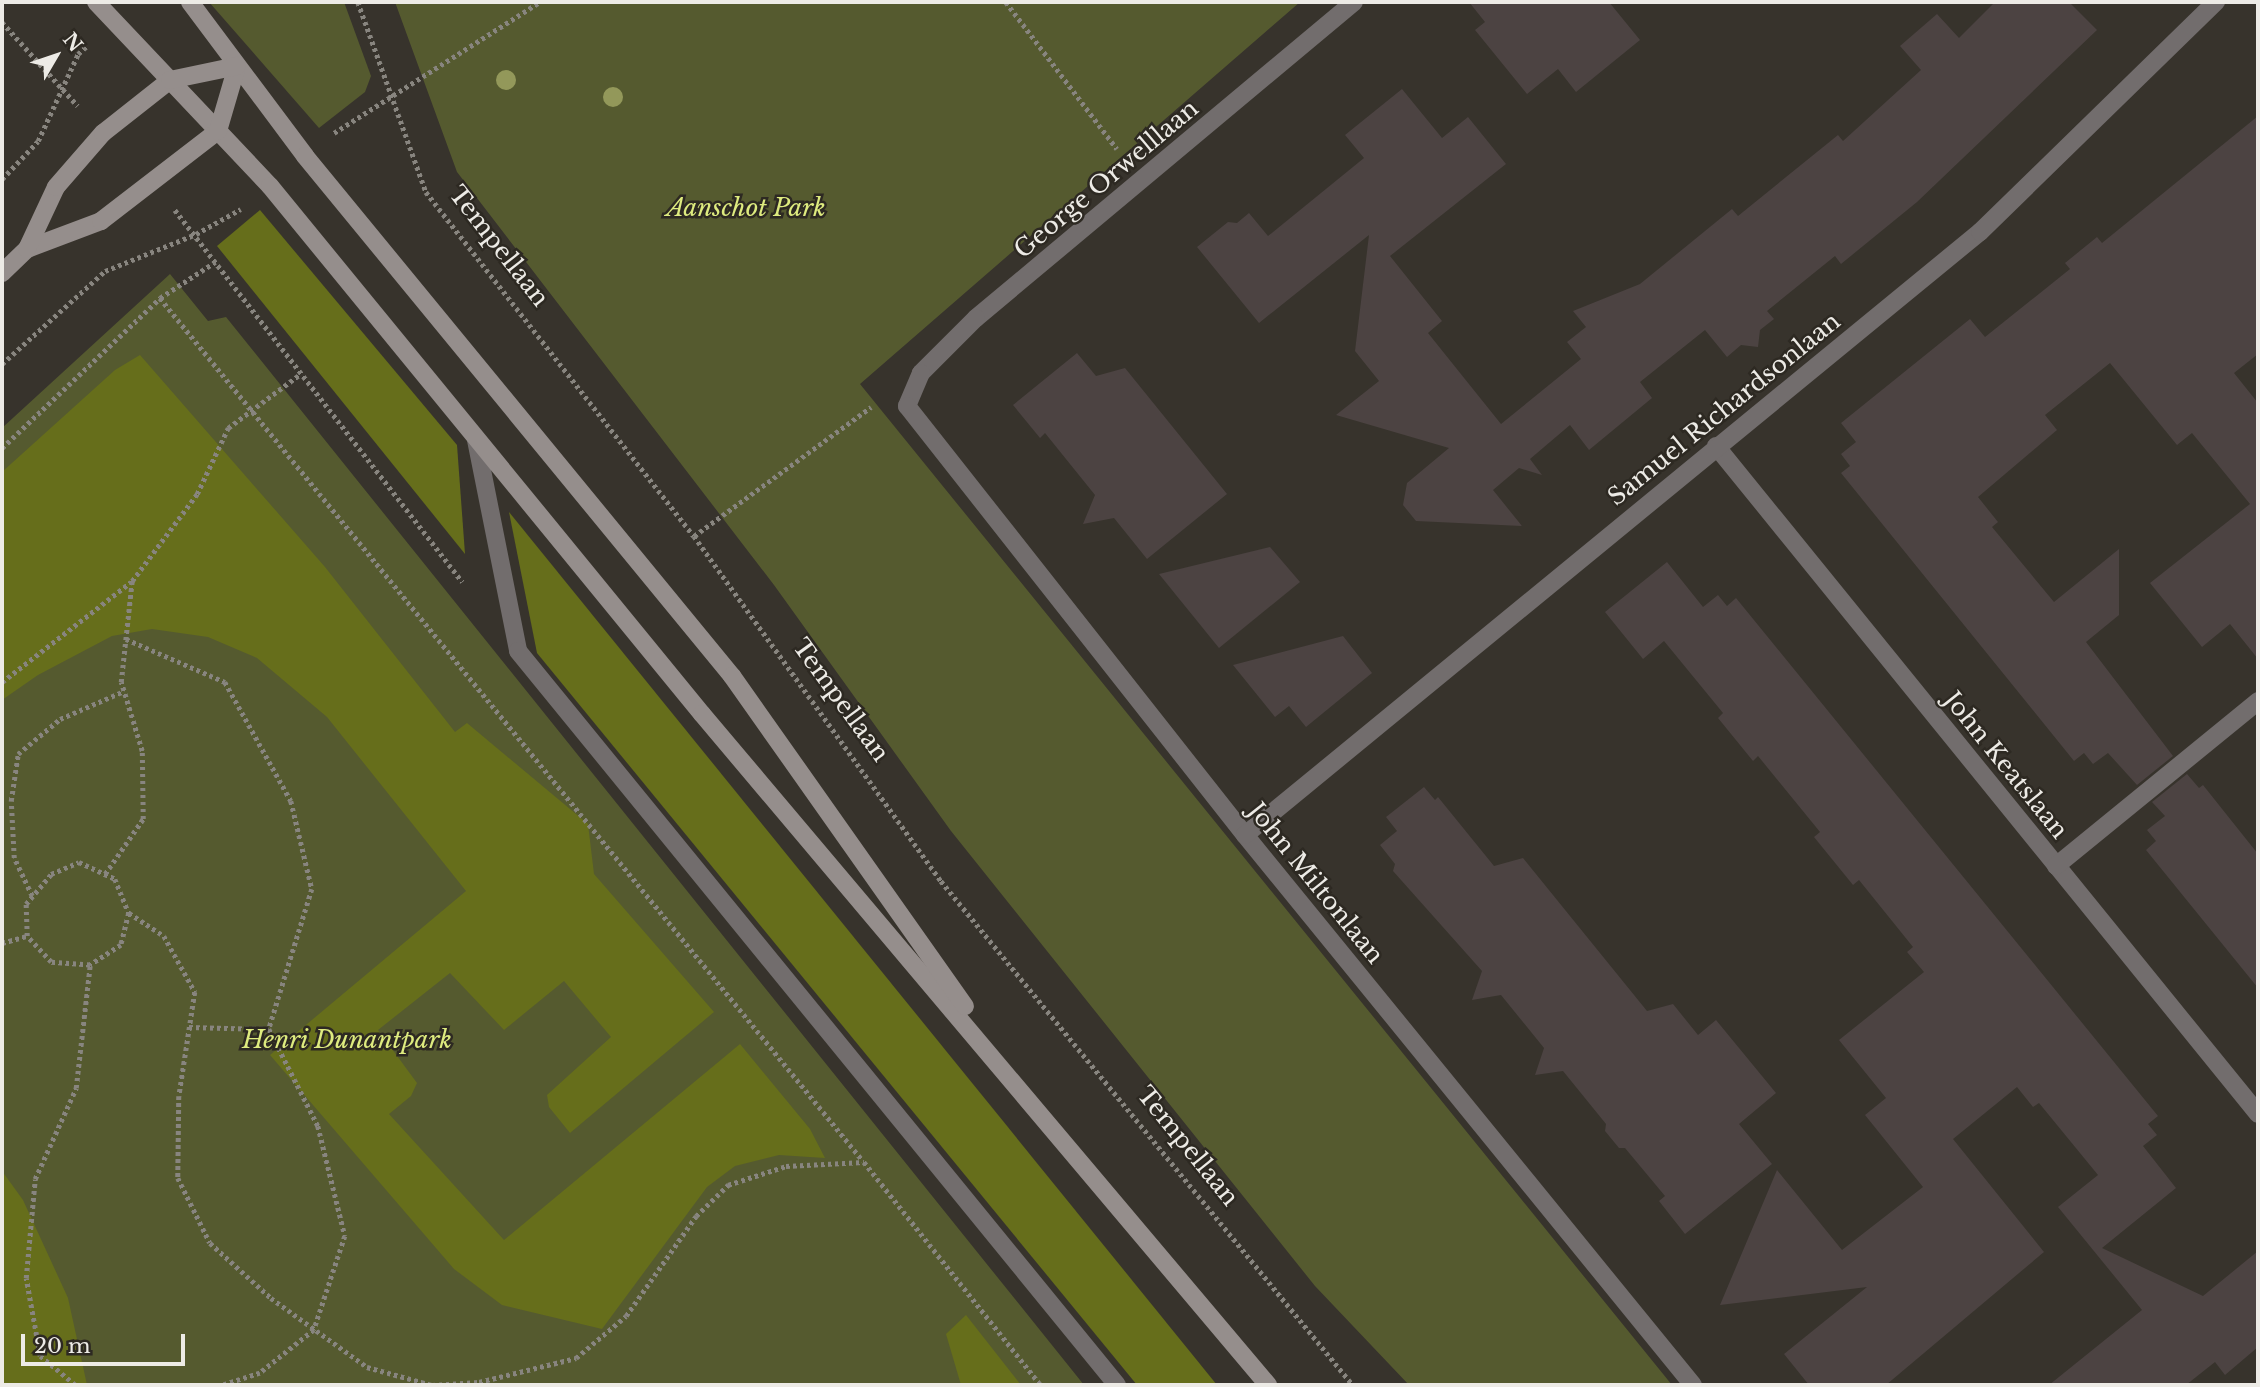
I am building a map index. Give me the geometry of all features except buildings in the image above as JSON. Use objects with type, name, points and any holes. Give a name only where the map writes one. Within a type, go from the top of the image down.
[{"type":"main road","points":[[96,2],[270,186],[476,440],[1023,1089],[1268,1385]]},
{"type":"main road","points":[[190,2],[304,156],[732,676],[1023,1089]]},
{"type":"main road","points":[[2,273],[27,249],[56,187],[103,134],[170,80],[237,65]]},
{"type":"main road","points":[[27,249],[101,221],[218,131],[237,65]]},
{"type":"street","name":"George Orwelllaan","points":[[907,406],[921,373],[976,318],[1143,182],[1354,2]]},
{"type":"street","name":"Samuel Richardsonlaan","points":[[1245,835],[1980,232],[2216,2]]},
{"type":"street","name":"John Miltonlaan","points":[[907,406],[1245,835],[1693,1385]]},
{"type":"street","points":[[476,440],[518,651],[1117,1385]]},
{"type":"street","name":"John Keatslaan","points":[[1716,446],[2258,1114]]},
{"type":"street","points":[[2056,866],[2258,701]]},
{"type":"path","name":"Tempellaan","points":[[358,2],[426,192],[694,536],[941,881],[1353,1385]]},
{"type":"path","points":[[391,99],[540,2]]},
{"type":"path","points":[[1006,2],[1143,182]]},
{"type":"path","points":[[2,22],[64,90],[38,141],[2,179]]},
{"type":"path","points":[[2,364],[105,271],[196,234],[299,375],[467,587]]},
{"type":"path","points":[[2,448],[160,298],[215,262]]},
{"type":"path","points":[[160,298],[864,1162],[1041,1385]]},
{"type":"path","points":[[2,682],[132,581],[197,494],[228,428],[299,375]]},
{"type":"path","points":[[694,536],[878,402],[907,406]]},
{"type":"path","points":[[105,874],[143,819],[142,751],[124,691],[132,581]]},
{"type":"path","points":[[126,639],[225,682],[291,801],[312,889],[269,1029],[318,1126],[345,1236],[314,1330],[260,1373],[222,1385]]},
{"type":"path","points":[[32,896],[14,858],[11,801],[18,754],[60,719],[124,691]]},
{"type":"path","points":[[130,913],[121,945],[90,965],[51,962],[27,936],[26,904],[51,874],[79,862],[115,879],[130,913],[164,936],[195,992],[179,1096],[178,1178],[210,1243],[314,1330],[367,1367],[432,1385],[536,1371],[576,1359],[626,1315],[695,1216],[728,1185],[786,1166],[864,1162]]},
{"type":"path","points":[[2,943],[27,936]]},
{"type":"path","points":[[75,1385],[40,1356],[26,1278],[34,1179],[76,1088],[90,965]]},
{"type":"path","points":[[189,1027],[269,1029]]},
{"type":"green space","points":[[209,2],[344,2],[371,76],[365,92],[319,128]]},
{"type":"green space","name":"Aanschot Park","points":[[395,2],[1300,2],[860,384],[1672,1385],[1409,1385],[1315,1286],[951,831],[774,585],[457,172]]},
{"type":"green space","points":[[260,210],[457,445],[465,554],[217,246]]},
{"type":"green space","name":"Henri Dunantpark","points":[[170,274],[208,321],[226,317],[1084,1385],[2,1385],[2,428]]},
{"type":"green space","points":[[140,355],[325,567],[455,732],[467,723],[588,824],[594,874],[714,1012],[570,1133],[549,1107],[547,1095],[611,1037],[564,981],[504,1030],[450,973],[378,1030],[417,1083],[411,1096],[389,1114],[504,1240],[740,1044],[810,1129],[825,1158],[779,1155],[735,1166],[707,1187],[602,1329],[502,1305],[454,1269],[270,1055],[466,891],[327,717],[257,658],[208,637],[152,629],[112,636],[38,675],[2,700],[2,472],[115,370]]},
{"type":"green space","points":[[509,512],[1217,1385],[1137,1385],[537,653]]},
{"type":"green space","points":[[2,1171],[23,1200],[68,1298],[87,1385],[2,1385]]},
{"type":"green space","points":[[966,1315],[1021,1385],[961,1385],[946,1334]]}]
